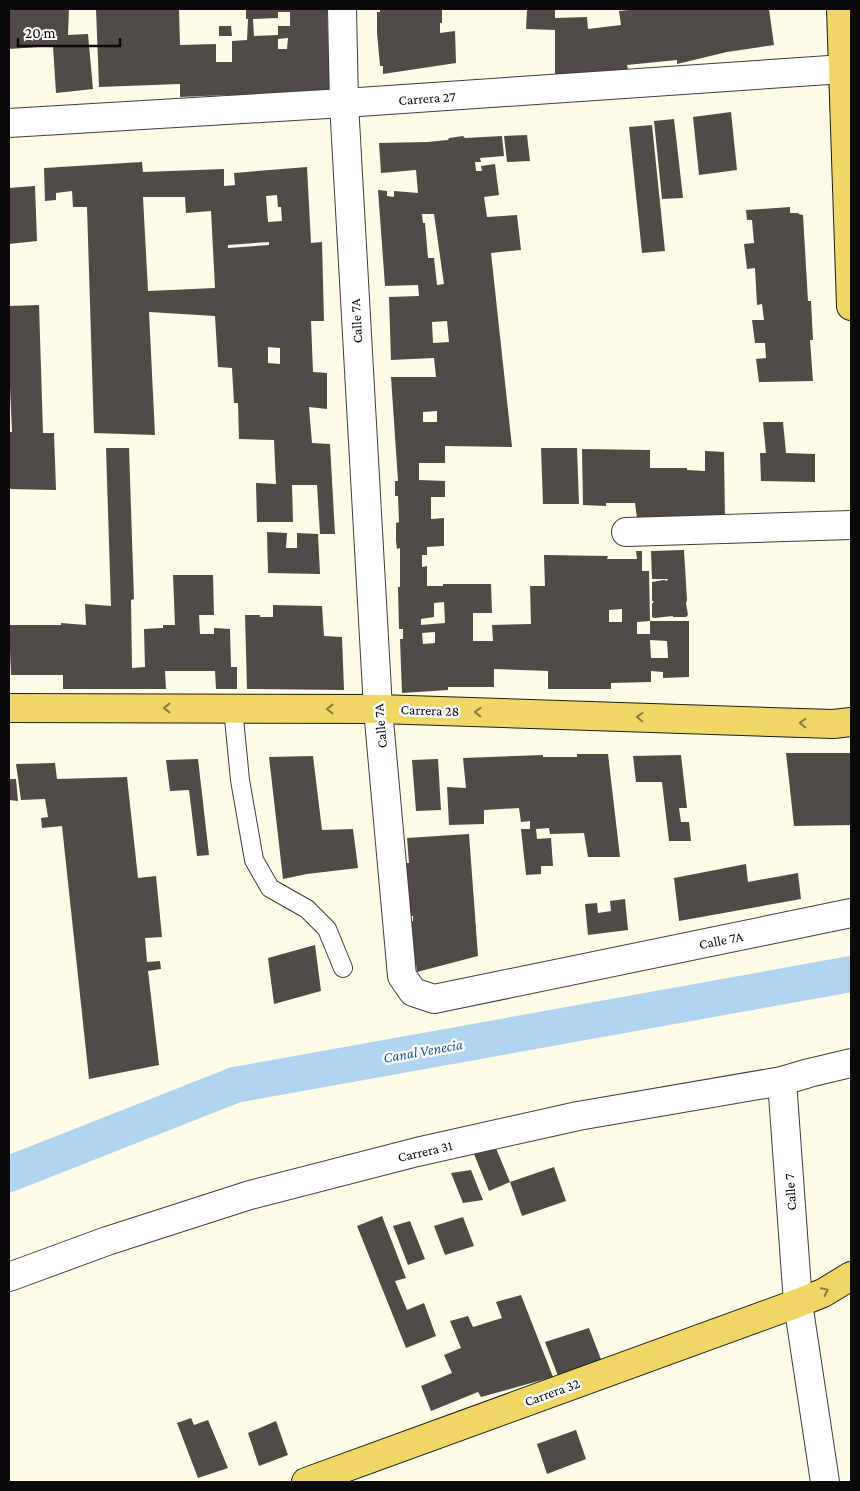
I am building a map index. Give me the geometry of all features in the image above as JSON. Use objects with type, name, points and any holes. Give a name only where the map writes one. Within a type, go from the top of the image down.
[{"type":"main road","points":[[841,9],[851,306]]},
{"type":"main road","name":"Carrera 28","points":[[9,708],[378,709],[833,724],[851,722]]},
{"type":"main road","points":[[798,1303],[823,1292],[851,1276]]},
{"type":"main road","name":"Carrera 32","points":[[306,1482],[798,1303]]},
{"type":"street","name":"Calle 7A","points":[[342,9],[344,103],[378,709],[402,976],[413,992],[434,998],[851,913]]},
{"type":"street","name":"Carrera 27","points":[[9,123],[344,103],[844,69]]},
{"type":"street","points":[[626,532],[851,525]]},
{"type":"street","name":"Carrera 31","points":[[9,1277],[108,1241],[250,1195],[417,1152],[578,1116],[782,1081],[809,1072],[851,1063]]},
{"type":"street","name":"Calle 7","points":[[782,1081],[798,1303],[824,1482]]},
{"type":"lane","points":[[232,708],[240,780],[254,860],[270,888],[307,909],[327,930],[343,968]]},
{"type":"building","points":[[9,9],[69,9],[68,35],[88,34],[93,89],[56,93],[53,46],[9,49]]},
{"type":"building","points":[[96,9],[179,9],[180,45],[216,44],[216,62],[232,62],[232,41],[247,40],[248,19],[246,19],[246,9],[327,9],[330,93],[228,100],[228,95],[180,97],[180,84],[99,87]],"holes":[[[278,12],[290,12],[290,26],[278,26],[278,35],[254,36],[253,19],[278,18]],[[288,38],[287,49],[278,49],[278,39]]]},
{"type":"building","points":[[380,9],[442,9],[440,33],[455,31],[456,63],[383,74],[383,66],[380,66],[377,33],[377,12],[380,12]]},
{"type":"building","points":[[527,9],[555,9],[555,18],[587,17],[588,29],[621,25],[619,11],[639,9],[769,9],[774,45],[727,52],[677,64],[677,60],[627,65],[628,69],[555,79],[555,30],[526,29]]},
{"type":"building","points":[[219,26],[231,26],[232,36],[219,36]]},
{"type":"building","points":[[731,112],[737,170],[699,175],[693,117]]},
{"type":"building","points":[[674,119],[683,198],[662,199],[654,121]]},
{"type":"building","points":[[652,125],[665,251],[642,253],[629,127]]},
{"type":"building","points":[[527,135],[530,161],[507,162],[504,136]]},
{"type":"building","points":[[502,136],[504,156],[480,158],[481,162],[475,162],[476,171],[482,171],[481,166],[495,164],[499,195],[484,197],[487,217],[517,215],[521,250],[491,253],[512,447],[445,446],[445,463],[419,463],[419,480],[445,481],[445,497],[431,497],[431,519],[444,518],[444,546],[427,547],[427,555],[422,555],[422,567],[427,566],[427,586],[491,584],[492,613],[473,613],[473,641],[493,641],[492,625],[531,624],[530,586],[545,586],[544,555],[608,556],[607,559],[637,559],[636,551],[642,551],[642,571],[649,571],[650,621],[689,621],[689,677],[663,678],[663,672],[651,671],[651,682],[611,683],[611,689],[548,689],[548,671],[494,669],[494,687],[448,687],[448,690],[402,693],[400,639],[403,639],[403,629],[399,629],[398,587],[400,587],[400,548],[397,549],[396,541],[396,523],[399,522],[398,496],[395,496],[395,481],[398,481],[391,377],[436,377],[434,358],[391,360],[389,297],[419,296],[418,285],[385,286],[378,190],[387,191],[387,196],[394,197],[394,191],[418,193],[416,170],[381,173],[379,143],[427,142],[448,140],[449,138]],"holes":[[[422,214],[434,214],[444,284],[437,285],[434,258],[428,258],[425,223],[423,223]],[[447,321],[449,342],[433,343],[432,322]],[[437,411],[437,422],[423,422],[423,412]],[[444,602],[445,623],[421,625],[421,619],[434,617],[434,603]],[[622,609],[622,622],[609,622],[609,610]],[[650,621],[650,634],[637,634],[637,622]],[[435,632],[435,643],[423,644],[422,633]],[[650,640],[667,641],[668,658],[651,658]]]},
{"type":"building","points":[[142,162],[143,172],[224,169],[224,186],[235,185],[234,173],[307,167],[311,243],[322,242],[324,321],[311,321],[313,372],[327,373],[327,409],[309,407],[312,443],[330,444],[335,534],[320,534],[317,485],[292,485],[293,522],[257,522],[256,483],[276,484],[274,440],[239,439],[238,403],[234,403],[232,368],[218,367],[215,316],[149,312],[155,435],[94,433],[87,207],[73,207],[72,191],[56,193],[56,200],[45,201],[44,168]],"holes":[[[277,195],[278,207],[281,207],[282,221],[268,222],[266,196]],[[143,197],[185,197],[186,213],[211,211],[215,288],[148,291]],[[269,242],[269,245],[228,248],[228,245]],[[268,347],[280,348],[280,364],[268,363]]]},
{"type":"building","points":[[35,186],[37,241],[9,244],[9,188]]},
{"type":"building","points":[[790,207],[790,213],[803,215],[808,301],[811,301],[813,340],[810,340],[813,381],[759,382],[756,359],[766,358],[765,343],[755,343],[752,320],[764,320],[762,304],[757,305],[755,268],[747,269],[744,244],[754,243],[752,220],[747,220],[746,210]]},
{"type":"building","points":[[39,305],[43,433],[54,433],[56,490],[9,489],[9,432],[12,432],[9,306]]},
{"type":"building","points":[[763,422],[783,422],[786,453],[815,454],[815,482],[761,481],[760,453],[766,453]]},
{"type":"building","points":[[106,448],[129,448],[134,599],[131,600],[132,668],[145,667],[144,629],[163,628],[163,625],[175,625],[173,575],[213,575],[214,615],[199,615],[200,634],[214,634],[214,628],[230,629],[231,667],[237,667],[237,689],[216,689],[215,671],[165,671],[166,689],[63,689],[63,675],[11,675],[9,625],[61,625],[61,623],[86,625],[85,604],[111,606]]},
{"type":"building","points":[[541,448],[577,448],[579,504],[543,504]]},
{"type":"building","points":[[582,449],[650,450],[650,468],[687,468],[687,470],[705,471],[705,451],[724,452],[725,519],[637,518],[635,503],[606,503],[606,506],[583,505]]},
{"type":"building","points":[[267,532],[287,533],[286,548],[297,548],[297,533],[318,534],[320,574],[268,573]]},
{"type":"building","points":[[684,550],[688,615],[686,617],[654,618],[652,617],[652,604],[654,601],[652,601],[652,582],[667,581],[668,579],[652,579],[651,551]]},
{"type":"building","points":[[273,605],[322,606],[324,636],[342,637],[344,690],[247,689],[245,615],[273,617]]},
{"type":"building","points":[[786,753],[851,753],[851,825],[794,826]]},
{"type":"building","points":[[577,754],[608,754],[620,857],[588,857],[584,833],[550,834],[549,828],[536,829],[537,839],[551,838],[553,866],[541,866],[541,874],[526,875],[521,829],[530,829],[530,821],[521,822],[519,808],[484,810],[484,824],[449,825],[447,787],[466,788],[463,758],[543,755],[543,757],[577,757]]},
{"type":"building","points":[[681,755],[687,808],[679,808],[681,822],[689,822],[691,841],[669,841],[662,782],[636,782],[633,756]]},
{"type":"building","points":[[313,756],[322,830],[353,829],[358,868],[283,879],[269,757]]},
{"type":"building","points":[[198,759],[209,855],[197,856],[189,790],[170,791],[166,760]]},
{"type":"building","points":[[438,759],[441,810],[416,811],[412,760]]},
{"type":"building","points":[[55,763],[57,779],[127,777],[138,878],[156,876],[162,937],[145,938],[147,962],[160,961],[161,969],[148,971],[159,1065],[89,1079],[62,826],[42,828],[41,818],[48,817],[45,799],[21,800],[16,764]]},
{"type":"building","points":[[9,779],[16,779],[18,801],[9,800]]},
{"type":"building","points":[[469,834],[478,956],[417,972],[416,964],[412,965],[410,922],[413,921],[413,916],[410,916],[404,863],[409,863],[407,838]]},
{"type":"building","points":[[746,864],[748,882],[798,873],[801,899],[679,921],[674,878]]},
{"type":"building","points":[[625,899],[628,930],[588,935],[585,904],[597,903],[598,913],[611,911],[610,901]]},
{"type":"building","points":[[315,945],[321,991],[274,1004],[268,958]]},
{"type":"building","points":[[495,1146],[510,1182],[489,1191],[474,1154]]},
{"type":"building","points":[[554,1167],[566,1201],[522,1216],[510,1182]]},
{"type":"building","points":[[471,1170],[483,1200],[463,1203],[451,1173]]},
{"type":"building","points":[[382,1216],[406,1278],[395,1281],[407,1310],[424,1303],[436,1336],[406,1348],[357,1226]]},
{"type":"building","points":[[463,1217],[474,1246],[445,1255],[434,1226]]},
{"type":"building","points":[[410,1221],[425,1259],[408,1265],[393,1226]]},
{"type":"building","points":[[521,1295],[553,1377],[481,1397],[478,1392],[431,1411],[421,1386],[452,1373],[444,1355],[461,1348],[450,1321],[468,1316],[473,1327],[502,1318],[496,1302]]},
{"type":"building","points":[[589,1328],[602,1362],[558,1376],[545,1342]]},
{"type":"building","points":[[191,1418],[194,1425],[208,1420],[228,1468],[198,1478],[177,1423]]},
{"type":"building","points":[[276,1421],[288,1455],[259,1466],[248,1433]]},
{"type":"building","points":[[576,1430],[586,1459],[547,1474],[537,1444]]},
{"type":"waterway","name":"Canal Venecia","points":[[9,1174],[235,1085],[851,974]]}]
